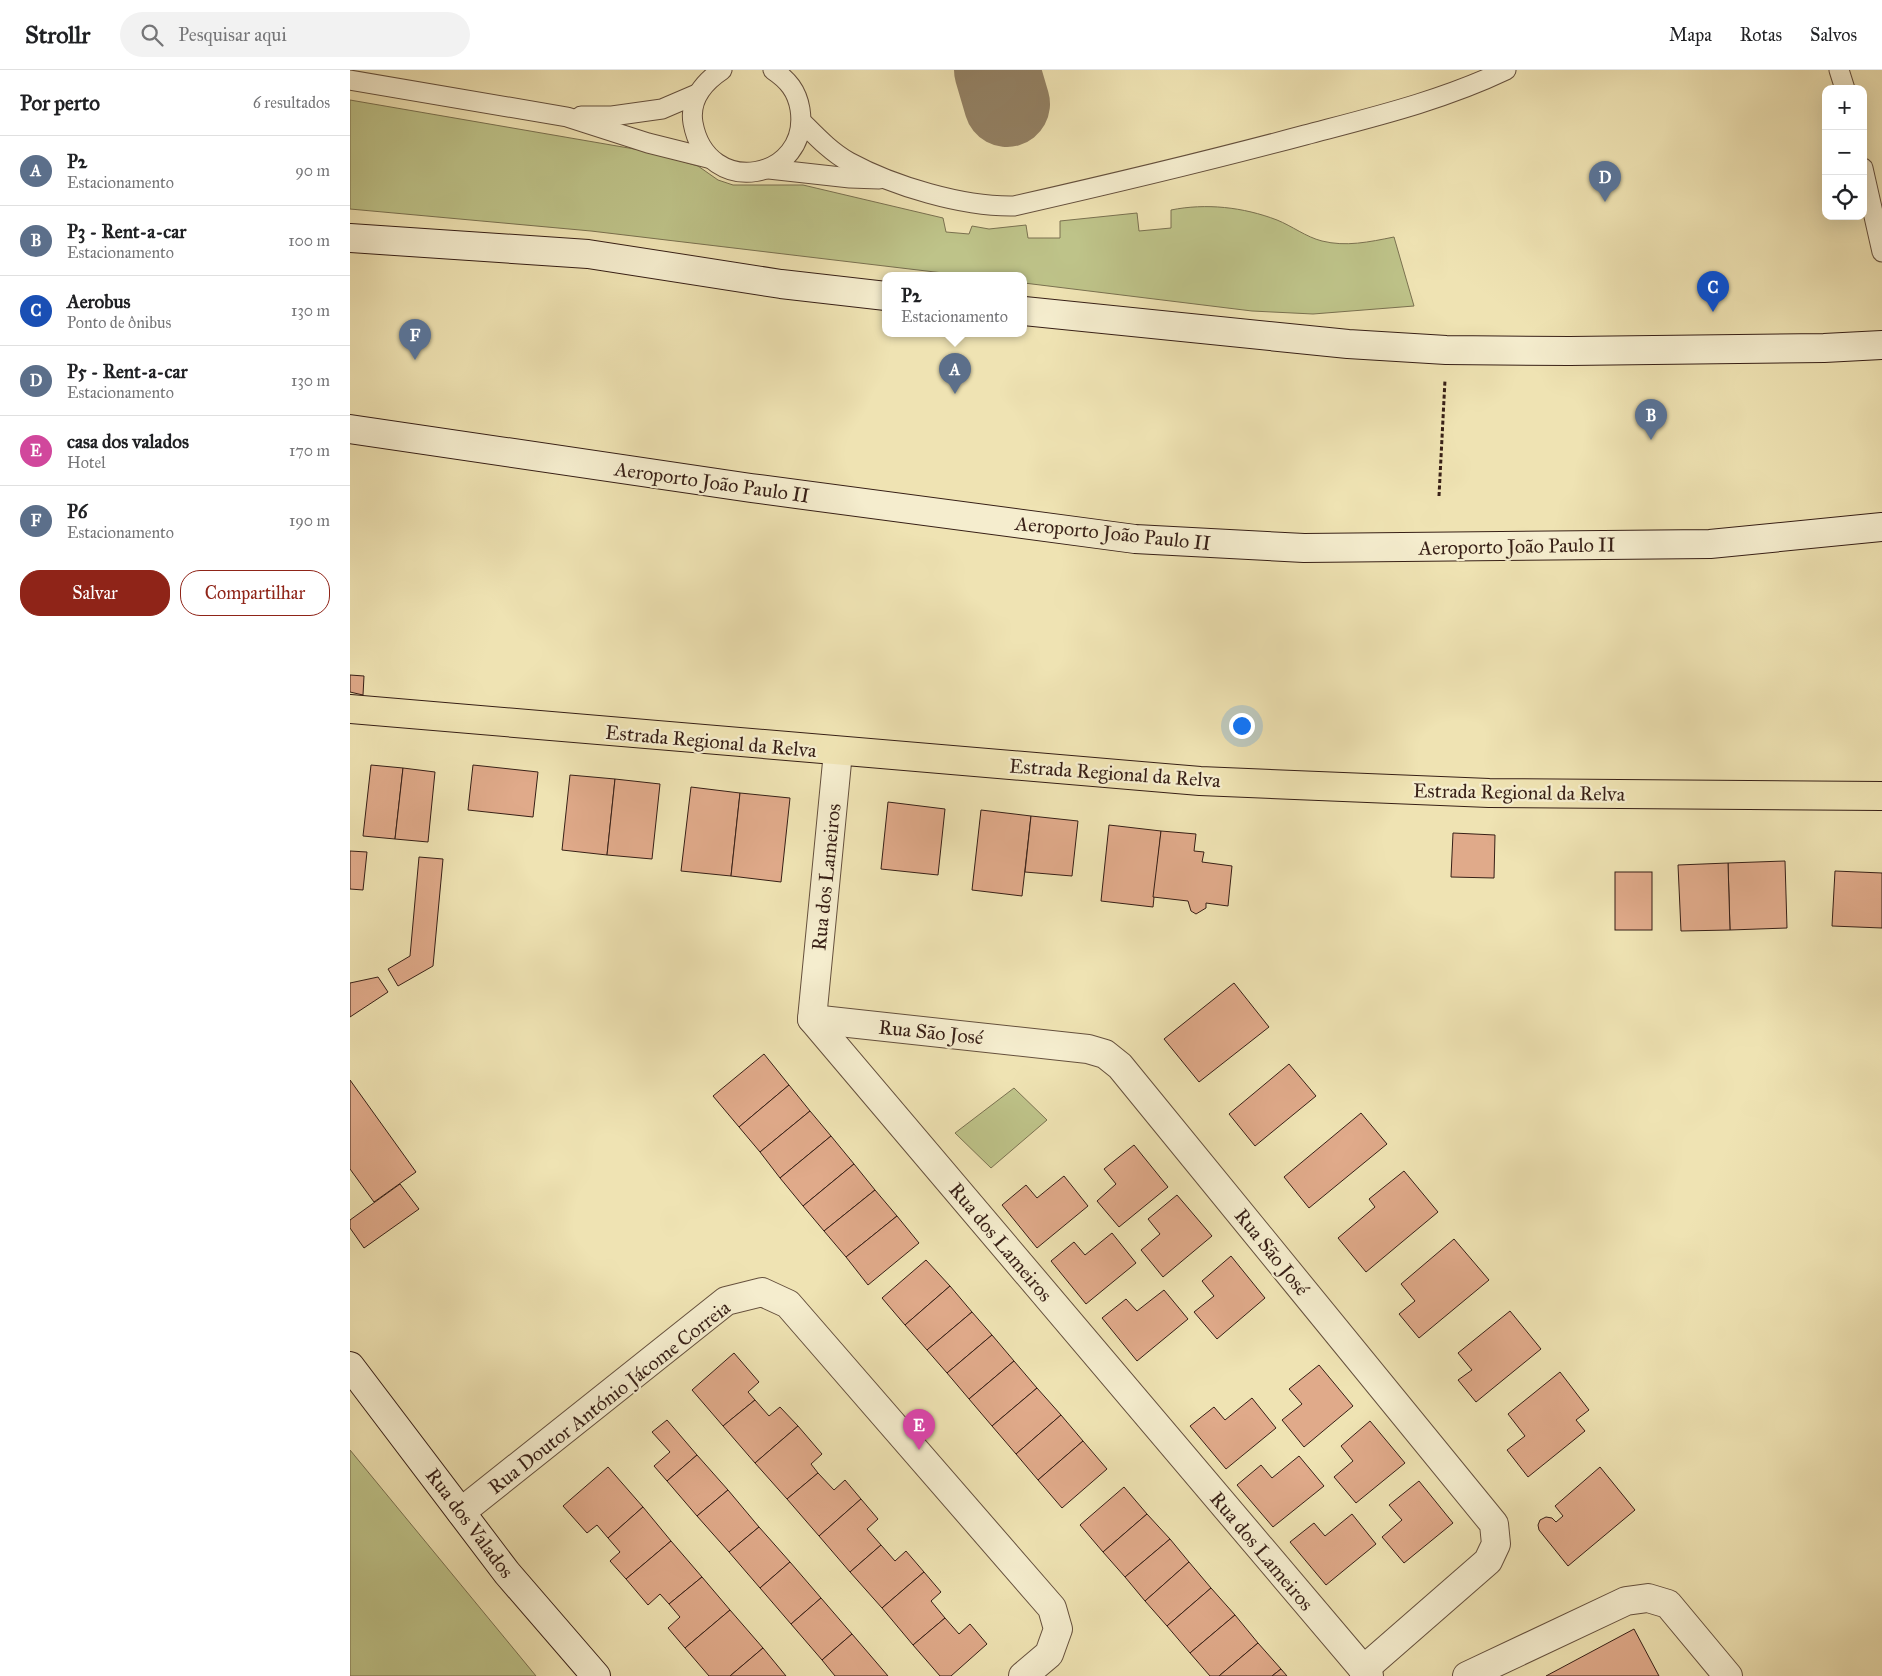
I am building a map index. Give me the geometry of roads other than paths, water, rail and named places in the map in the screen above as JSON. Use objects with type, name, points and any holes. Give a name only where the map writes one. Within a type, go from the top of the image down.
[{"type":"main road","name":"Estrada Regional da Relva","points":[[350,709],[838,752],[1230,782],[1489,793],[1882,796]]},
{"type":"street","points":[[350,238],[588,254],[781,284],[882,296]]},
{"type":"street","points":[[1027,311],[1348,344],[1446,350],[1570,351],[1824,348],[1882,345]]},
{"type":"street","name":"Aeroporto João Paulo II","points":[[350,429],[751,488],[1135,539],[1304,548],[1710,544],[1882,527]]},
{"type":"street","name":"Rua dos Lameiros","points":[[838,752],[812,1019],[1366,1673]]},
{"type":"street","name":"Rua São José","points":[[812,1019],[1088,1049],[1105,1054],[1120,1066],[1494,1524],[1496,1544],[1488,1561],[1366,1673]]},
{"type":"street","name":"Rua Doutor António Jácome Correia","points":[[462,1512],[726,1301],[762,1292],[788,1304],[1052,1608],[1058,1629],[1049,1654],[1023,1676]]},
{"type":"street","name":"Rua dos Valados","points":[[350,1366],[507,1573],[596,1676]]},
{"type":"street","points":[[1467,1676],[1626,1601],[1648,1598],[1668,1604],[1728,1676]]},
{"type":"lane","points":[[708,158],[696,138],[692,116],[698,94],[710,78],[722,70]]},
{"type":"lane","points":[[773,70],[787,79],[798,97]]},
{"type":"lane","points":[[769,169],[785,158],[797,141],[802,122],[798,97],[798,70]]},
{"type":"lane","points":[[802,122],[825,145],[840,156],[885,179],[964,202],[992,206],[1014,206],[1158,174],[1409,107],[1471,86],[1506,70]]},
{"type":"lane","points":[[1840,70],[1844,85]]},
{"type":"lane","points":[[350,80],[567,117],[648,143],[708,158],[726,169],[748,173],[769,169],[850,178],[885,179]]},
{"type":"lane","points":[[567,117],[612,116],[662,108],[698,94]]},
{"type":"lane","points":[[1865,175],[1882,252]]},
{"type":"place","name":"P5 - Rent-a-car","points":[[1605,202]]},
{"type":"place","name":"Aerobus","points":[[1713,312]]},
{"type":"place","name":"P6","points":[[415,360]]},
{"type":"place","name":"P2","points":[[955,394]]},
{"type":"place","name":"P3 - Rent-a-car","points":[[1651,440]]},
{"type":"place","name":"casa dos valados","points":[[919,1450]]}]
